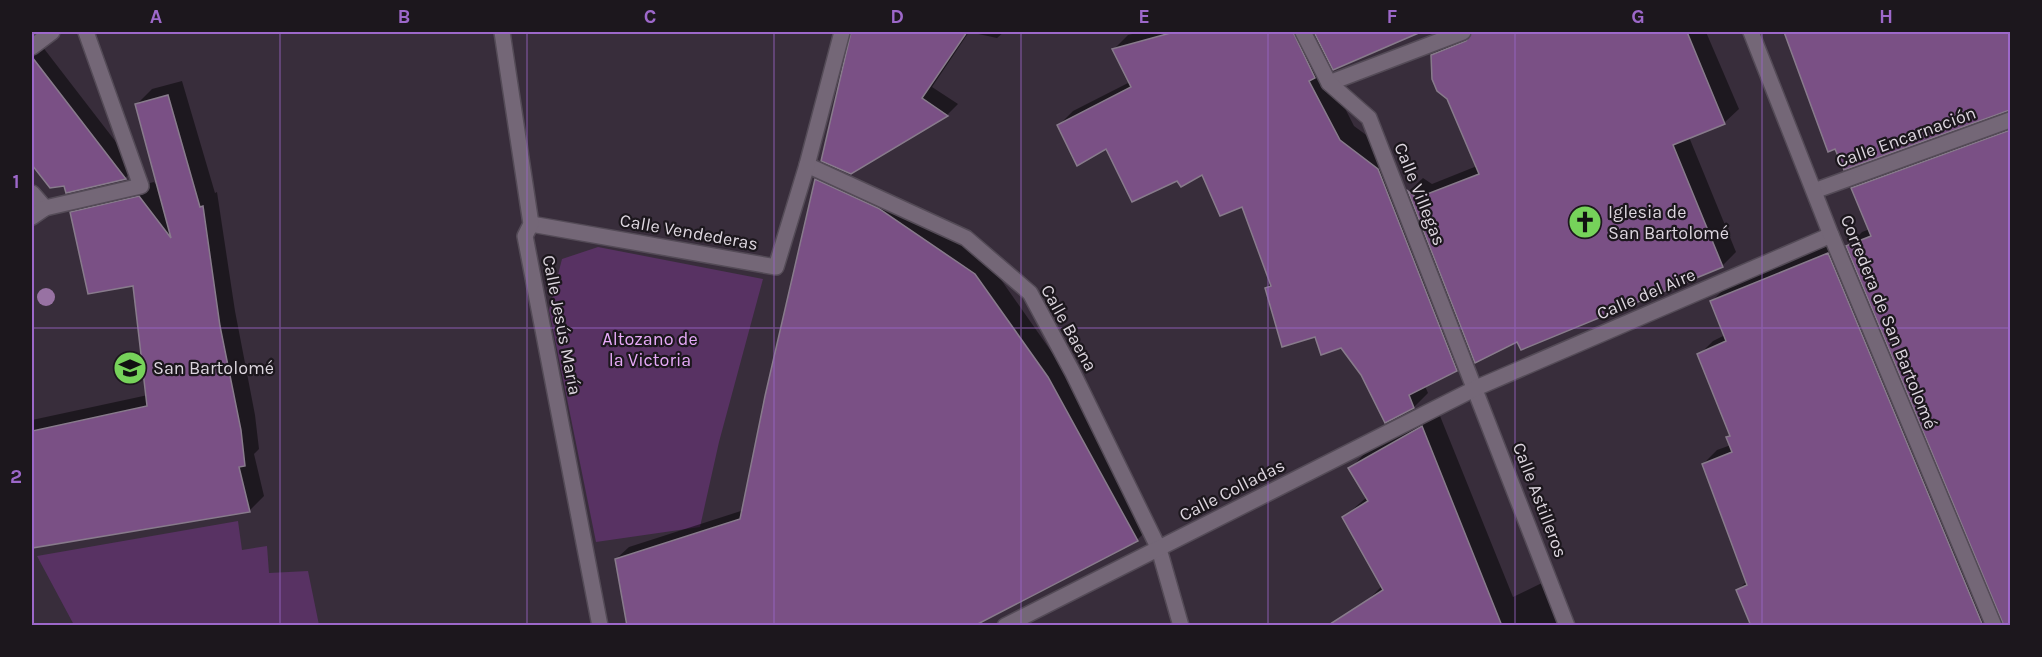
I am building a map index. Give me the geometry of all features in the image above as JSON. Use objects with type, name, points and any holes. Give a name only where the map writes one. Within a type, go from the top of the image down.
[{"type":"street","points":[[32,46],[52,32]]},
{"type":"street","points":[[32,217],[45,208],[141,186],[86,32]]},
{"type":"street","name":"Calle Jesús María","points":[[502,32],[531,224],[525,236],[600,626]]},
{"type":"street","name":"Calle Vendederas","points":[[531,224],[776,267],[807,165],[842,32]]},
{"type":"street","name":"Calle Villegas","points":[[1303,32],[1329,83],[1369,118],[1476,388]]},
{"type":"street","points":[[1329,83],[1463,32]]},
{"type":"street","name":"Corredera de San Bartolomé","points":[[1750,32],[1831,235],[1994,626]]},
{"type":"street","name":"Calle Encarnación","points":[[1814,191],[2010,120]]},
{"type":"street","name":"Calle Baena","points":[[807,165],[966,238],[1030,293],[1073,373],[1159,549],[1181,626]]},
{"type":"street","points":[[32,193],[45,208]]},
{"type":"street","name":"Calle del Aire","points":[[1476,388],[1831,235]]},
{"type":"street","name":"Calle Colladas","points":[[1005,626],[1476,388]]},
{"type":"street","name":"Calle Astilleros","points":[[1476,388],[1567,626]]},
{"type":"green space","name":"Altozano de la Victoria","points":[[598,247],[763,279],[719,442],[700,527],[596,542],[549,310],[562,259]]},
{"type":"green space","points":[[238,521],[242,550],[267,546],[269,573],[308,571],[319,625],[74,625],[37,556]]},
{"type":"building","points":[[851,32],[967,32],[922,98],[948,116],[851,174],[821,161]]},
{"type":"building","points":[[1174,32],[1293,32],[1315,78],[1309,81],[1340,140],[1378,169],[1457,371],[1409,395],[1414,408],[1385,423],[1361,375],[1341,348],[1321,355],[1315,337],[1282,347],[1265,288],[1271,286],[1242,207],[1220,216],[1202,175],[1181,187],[1177,181],[1132,202],[1106,149],[1077,166],[1057,125],[1131,87],[1112,49]]},
{"type":"building","points":[[1314,32],[1421,32],[1333,70]]},
{"type":"building","name":"Iglesia de San Bartolomé","points":[[1472,32],[1687,32],[1725,124],[1673,145],[1723,267],[1521,350],[1517,342],[1475,363],[1408,191],[1417,198],[1479,174],[1447,99],[1437,91],[1432,79],[1431,55],[1466,41]]},
{"type":"building","points":[[1784,32],[2010,32],[2010,110],[1844,170],[1835,149],[1828,152]]},
{"type":"building","points":[[32,57],[126,179],[66,193],[64,186],[50,188],[32,165]]},
{"type":"building","points":[[168,95],[200,207],[203,206],[220,326],[241,430],[245,466],[239,467],[250,512],[32,548],[32,431],[147,406],[133,286],[88,294],[70,212],[139,196],[171,238],[135,104]]},
{"type":"building","points":[[2010,130],[2010,626],[2004,626],[1846,246],[1871,236],[1851,188]]},
{"type":"building","points":[[815,179],[878,208],[975,274],[1048,377],[1138,541],[974,626],[627,626],[615,559],[740,519],[765,396]]},
{"type":"building","points":[[1828,253],[1983,626],[1751,626],[1736,590],[1747,585],[1702,464],[1732,452],[1726,437],[1730,436],[1697,354],[1726,341],[1710,301]]},
{"type":"building","points":[[1422,426],[1502,626],[1327,626],[1383,590],[1342,517],[1368,501],[1348,468]]},
{"type":"place","name":"Iglesia de San Bartolomé","points":[[1585,222]]},
{"type":"place","name":"San Bartolomé","points":[[130,368]]}]
